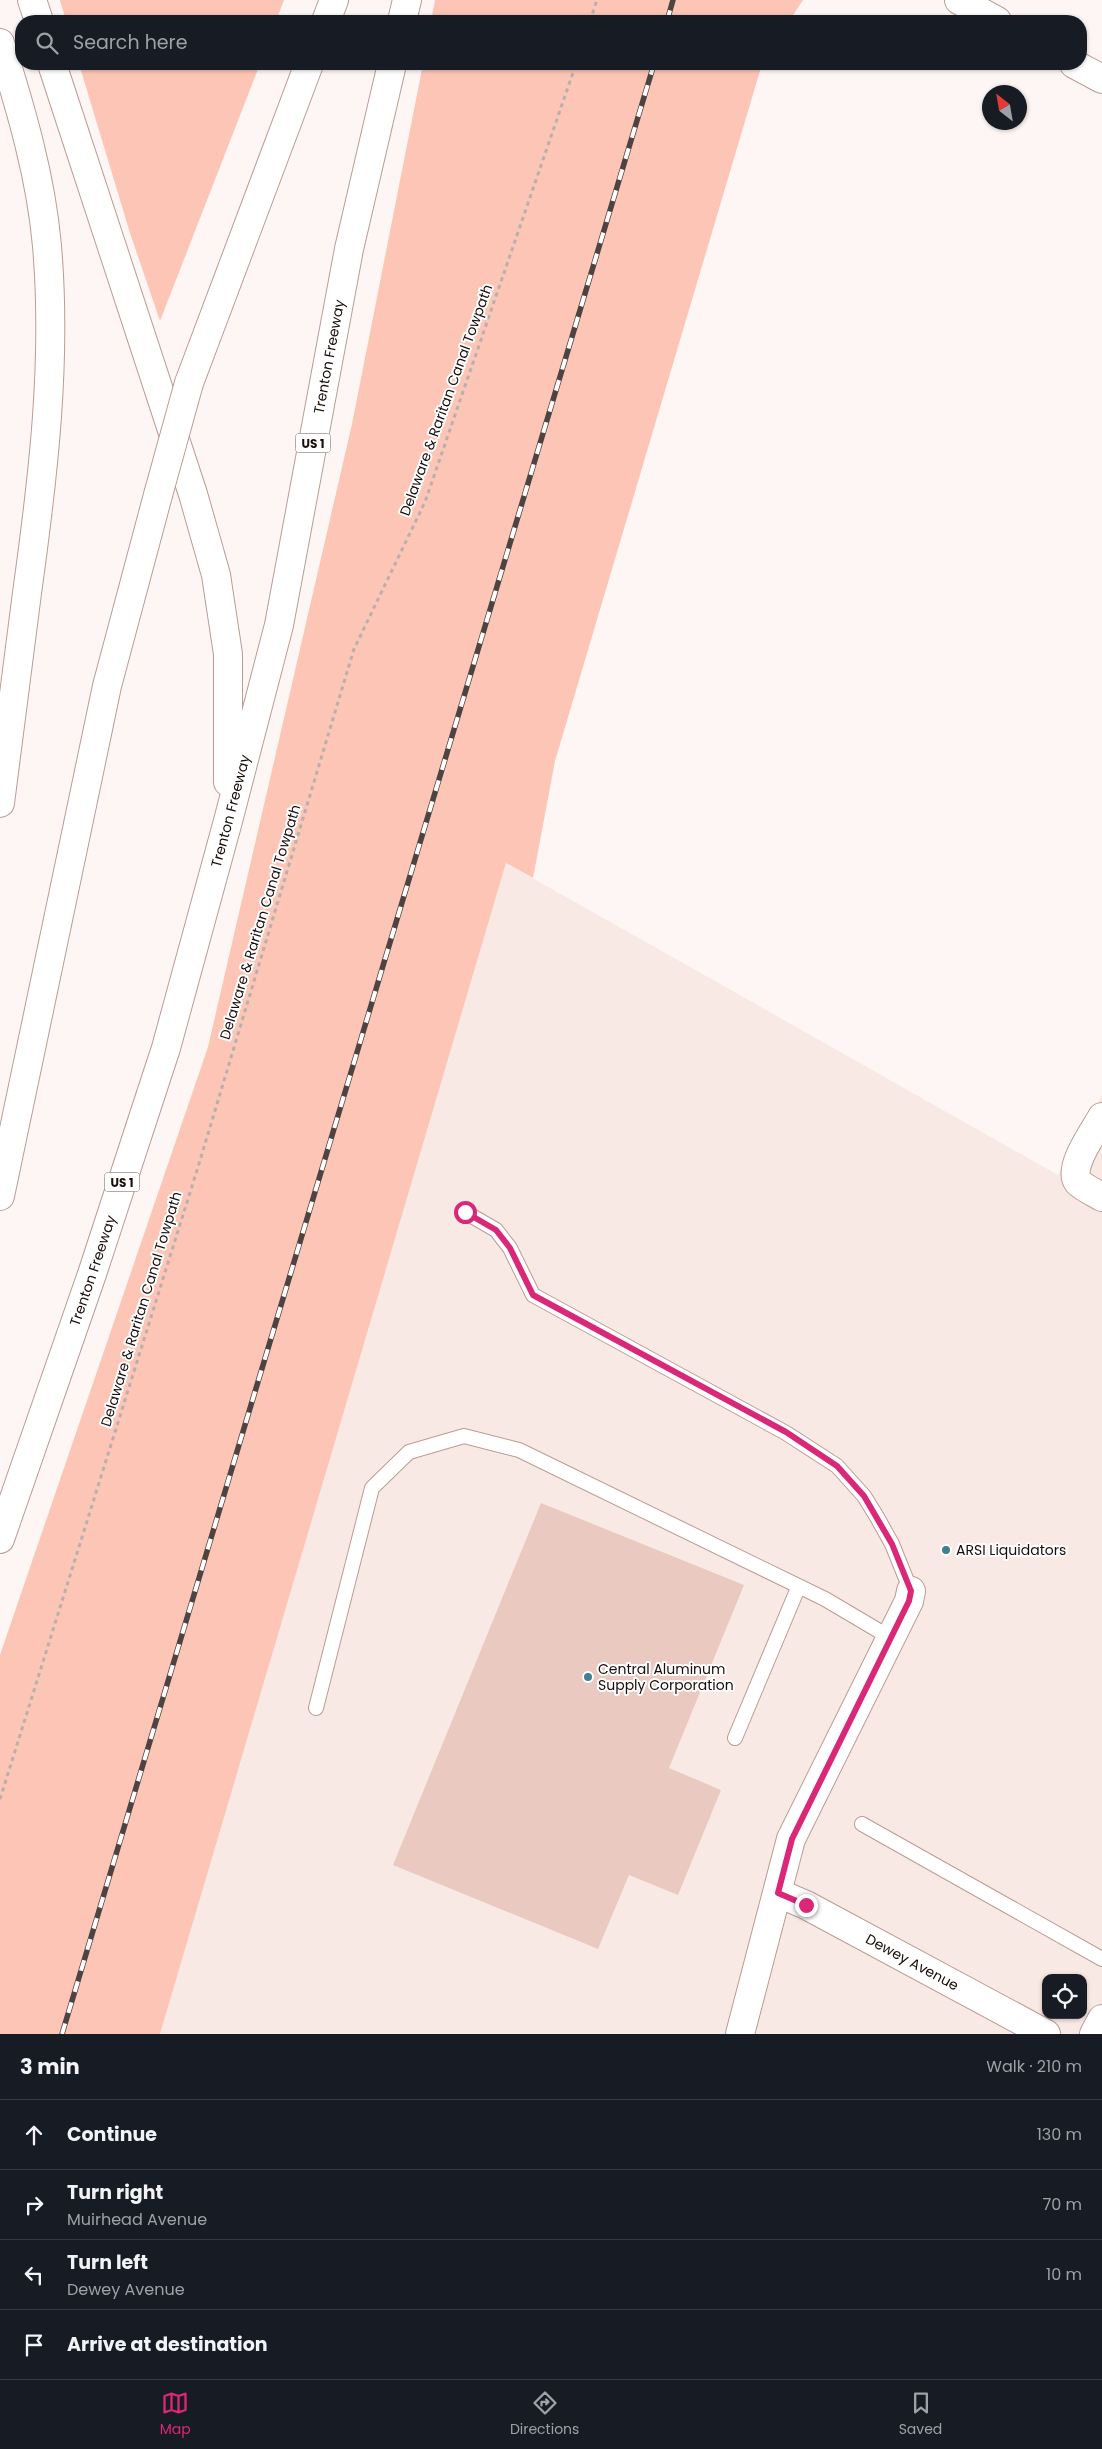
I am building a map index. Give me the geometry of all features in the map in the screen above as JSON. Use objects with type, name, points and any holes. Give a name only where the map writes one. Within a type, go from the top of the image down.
[{"type":"main road","points":[[32,0],[36,15]]},
{"type":"main road","points":[[328,15],[334,0]]},
{"type":"main road","points":[[403,15],[407,0]]},
{"type":"main road","points":[[959,0],[986,15]]},
{"type":"main road","points":[[0,43],[17,98],[40,195],[47,247],[51,381],[38,511],[0,803]]},
{"type":"main road","points":[[54,70],[193,494],[216,575],[228,654],[228,821]]},
{"type":"main road","points":[[0,1196],[107,686],[158,495],[189,383],[307,70]]},
{"type":"main road","name":"Trenton Freeway","points":[[0,1539],[92,1274],[166,1048],[228,821],[279,625],[349,249],[391,70]]},
{"type":"main road","points":[[1085,70],[1102,79]]},
{"type":"main road","points":[[1102,1117],[1077,1163],[1074,1173],[1078,1182],[1102,1197]]},
{"type":"main road","points":[[740,2034],[792,1839],[909,1601],[911,1591]]},
{"type":"main road","name":"Dewey Avenue","points":[[778,1893],[806,1905],[1018,2027],[1046,2034]]},
{"type":"main road","points":[[1094,2034],[1102,2019]]},
{"type":"lane","points":[[465,1212],[496,1230],[510,1248],[533,1295],[786,1432],[837,1466],[864,1496],[877,1517],[892,1544],[911,1591]]},
{"type":"lane","points":[[316,1708],[372,1488],[409,1452],[464,1436],[519,1450],[798,1588],[825,1599],[891,1638]]},
{"type":"lane","points":[[735,1738],[798,1588]]},
{"type":"lane","points":[[862,1824],[1102,1958]]},
{"type":"path","points":[[592,15],[598,0]]},
{"type":"path","name":"Delaware & Raritan Canal Towpath","points":[[0,1800],[198,1167],[354,649],[425,502],[574,70]]},
{"type":"shaded area","points":[[60,0],[284,0],[278,15],[64,15]]},
{"type":"shaded area","points":[[435,0],[803,0],[793,15],[432,15]]},
{"type":"shaded area","points":[[81,70],[258,70],[160,321],[130,233]]},
{"type":"shaded area","points":[[422,70],[760,70],[555,761],[533,878],[506,863],[160,2034],[0,2034],[0,1655],[208,1047],[352,424]]},
{"type":"shaded area","points":[[506,863],[1058,1175],[1102,1095],[1102,2021],[1095,2034],[160,2034]]},
{"type":"building","name":"Central Aluminum Supply Corporation","points":[[541,1503],[744,1585],[669,1768],[721,1790],[678,1895],[629,1875],[598,1949],[393,1865]]},
{"type":"railway","points":[[669,15],[673,0]]},
{"type":"railway","points":[[62,2034],[652,70]]},
{"type":"place","name":"ARSI Liquidators","points":[[946,1550]]},
{"type":"place","name":"Central Aluminum Supply Corporation","points":[[588,1677]]},
{"type":"route","points":[[465,1212],[496,1230],[510,1248],[533,1295],[566,1315],[786,1432],[837,1466],[864,1496],[892,1544],[911,1591],[909,1601],[792,1839],[778,1893],[806,1905]]}]
